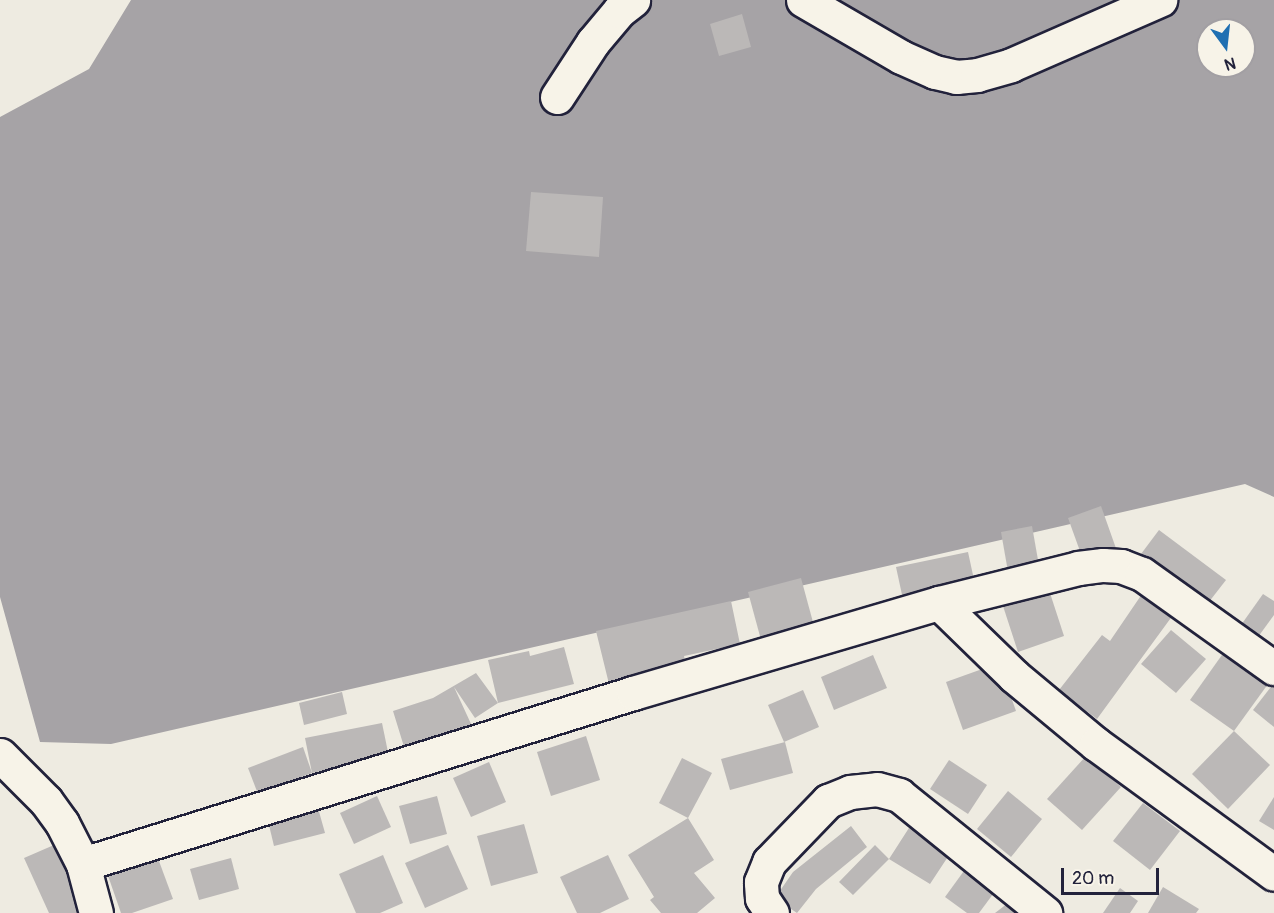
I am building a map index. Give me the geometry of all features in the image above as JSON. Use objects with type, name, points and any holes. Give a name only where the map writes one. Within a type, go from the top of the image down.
[{"type":"street","points":[[557,97],[593,42],[619,11],[633,0]]},
{"type":"street","points":[[803,0],[901,57],[934,72],[956,77],[977,75],[1011,65],[1160,0]]},
{"type":"street","points":[[83,864],[452,747],[939,603],[1078,568],[1103,565],[1121,566],[1142,574],[1274,668]]},
{"type":"street","points":[[939,603],[1014,676],[1096,744],[1274,874]]},
{"type":"street","points":[[0,755],[46,801],[62,823],[83,864],[96,913]]},
{"type":"street","points":[[772,913],[762,898],[761,882],[769,862],[828,801],[850,792],[877,789],[899,795],[1045,913]]},
{"type":"shaded area","points":[[131,0],[1274,0],[1274,497],[1245,484],[111,744],[40,742],[0,597],[0,117],[89,69]]},
{"type":"building","points":[[742,14],[751,47],[719,56],[710,24]]},
{"type":"building","points":[[531,192],[603,197],[599,257],[526,251]]},
{"type":"building","points":[[1101,506],[1118,554],[1085,565],[1068,518]]},
{"type":"building","points":[[1032,526],[1041,577],[1010,583],[1001,532]]},
{"type":"building","points":[[1159,530],[1226,580],[1205,607],[1138,558]]},
{"type":"building","points":[[968,552],[976,589],[904,604],[896,567]]},
{"type":"building","points":[[801,578],[817,637],[764,651],[748,592]]},
{"type":"building","points":[[1049,590],[1064,636],[1018,652],[1003,606]]},
{"type":"building","points":[[1142,594],[1173,615],[1097,719],[1059,690],[1102,635],[1110,641]]},
{"type":"building","points":[[1263,594],[1274,601],[1274,615],[1258,637],[1241,625]]},
{"type":"building","points":[[731,601],[740,644],[684,656],[686,666],[609,684],[596,631]]},
{"type":"building","points":[[1171,630],[1206,659],[1176,693],[1141,664]]},
{"type":"building","points":[[1229,645],[1273,677],[1234,731],[1190,700]]},
{"type":"building","points":[[564,647],[574,684],[498,703],[488,660],[529,651],[530,656]]},
{"type":"building","points":[[873,655],[887,688],[834,710],[821,677]]},
{"type":"building","points":[[999,663],[1016,711],[963,730],[946,682]]},
{"type":"building","points":[[476,673],[498,703],[475,718],[454,687],[472,726],[405,750],[393,711],[433,698]]},
{"type":"building","points":[[1274,683],[1274,727],[1253,710]]},
{"type":"building","points":[[803,690],[819,727],[784,742],[768,705]]},
{"type":"building","points":[[342,692],[347,714],[304,725],[299,703]]},
{"type":"building","points":[[382,723],[389,757],[312,773],[305,738]]},
{"type":"building","points":[[1234,731],[1270,765],[1228,809],[1192,774]]},
{"type":"building","points":[[586,736],[600,780],[551,796],[537,752]]},
{"type":"building","points":[[785,742],[793,773],[730,790],[721,759]]},
{"type":"building","points":[[303,747],[312,773],[258,794],[248,768]]},
{"type":"building","points":[[1086,756],[1121,787],[1082,830],[1047,799]]},
{"type":"building","points":[[682,758],[712,773],[688,818],[659,803]]},
{"type":"building","points":[[949,760],[987,785],[968,814],[930,789]]},
{"type":"building","points":[[489,762],[506,802],[471,817],[453,778]]},
{"type":"building","points":[[1008,791],[1042,819],[1011,857],[977,829]]},
{"type":"building","points":[[377,796],[391,827],[354,844],[340,813]]},
{"type":"building","points":[[437,796],[447,834],[410,844],[399,806]]},
{"type":"building","points":[[1274,797],[1274,830],[1259,821]]},
{"type":"building","points":[[1143,803],[1180,831],[1150,870],[1113,841]]},
{"type":"building","points":[[318,808],[325,833],[274,846],[268,821]]},
{"type":"building","points":[[916,817],[957,843],[930,884],[889,859]]},
{"type":"building","points":[[688,818],[714,860],[694,873],[715,898],[697,913],[661,913],[650,900],[654,897],[628,855]]},
{"type":"building","points":[[524,824],[538,873],[491,886],[477,836]]},
{"type":"building","points":[[851,826],[867,847],[816,889],[797,913],[775,898],[793,872]]},
{"type":"building","points":[[54,845],[83,911],[79,913],[49,913],[24,858]]},
{"type":"building","points":[[448,845],[468,889],[425,908],[405,863]]},
{"type":"building","points":[[875,845],[889,859],[853,895],[839,882]]},
{"type":"building","points":[[156,853],[173,899],[132,913],[121,913],[106,870]]},
{"type":"building","points":[[383,855],[403,903],[380,913],[356,913],[339,874]]},
{"type":"building","points":[[608,855],[629,899],[600,913],[577,913],[560,877]]},
{"type":"building","points":[[231,858],[239,889],[199,900],[190,869]]},
{"type":"building","points":[[969,864],[999,886],[979,913],[967,913],[945,897]]},
{"type":"building","points":[[1163,887],[1199,909],[1196,913],[1148,913]]},
{"type":"building","points":[[1120,888],[1138,901],[1130,913],[1103,913]]},
{"type":"building","points":[[1012,900],[1023,913],[995,913]]}]
